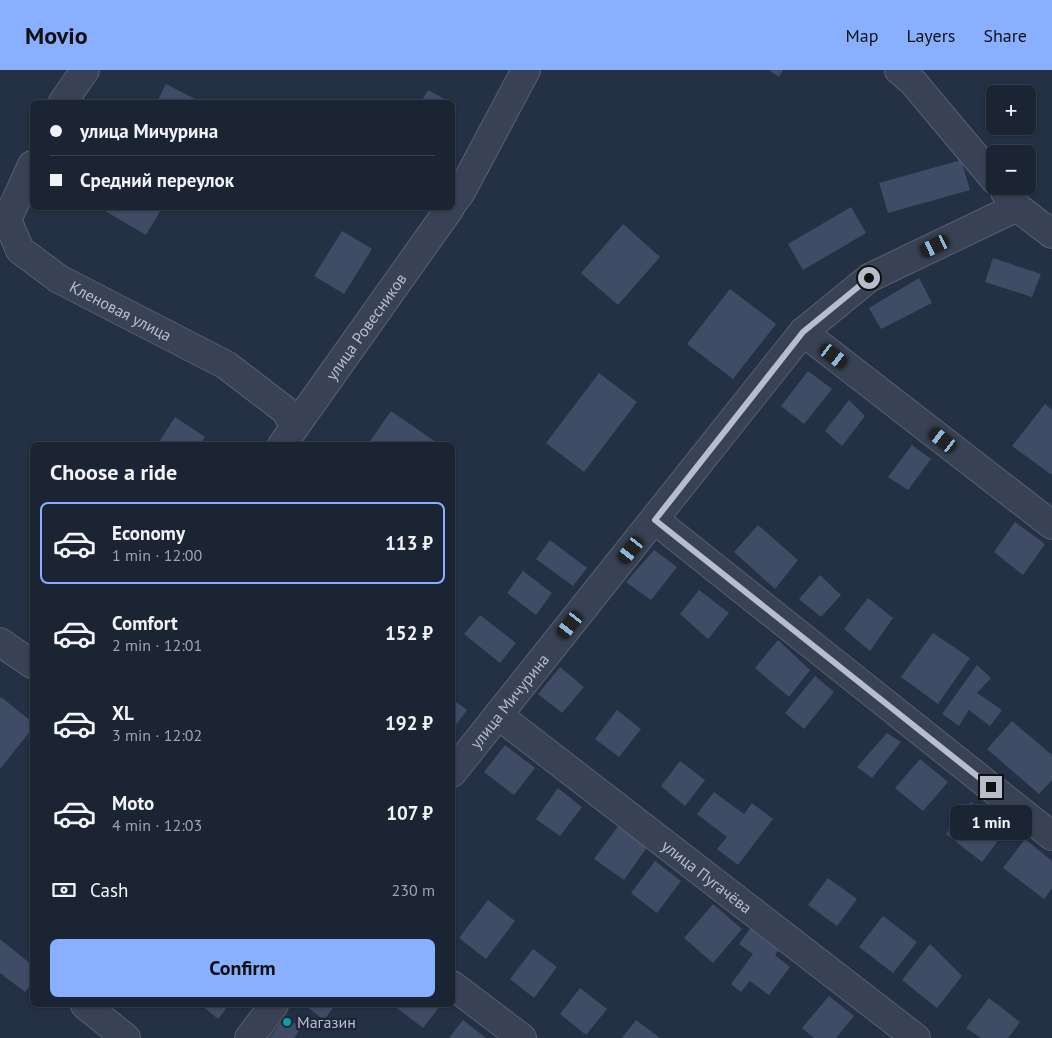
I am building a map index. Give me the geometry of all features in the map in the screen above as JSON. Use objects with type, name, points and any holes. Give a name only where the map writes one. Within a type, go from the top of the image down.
[{"type":"street","points":[[64,100],[85,70]]},
{"type":"street","points":[[455,200],[526,70]]},
{"type":"street","points":[[899,70],[913,82],[986,169]]},
{"type":"street","name":"Кленовая улица","points":[[30,169],[7,220],[20,250],[59,279],[226,365],[286,411],[288,436]]},
{"type":"street","points":[[1009,196],[1052,234]]},
{"type":"street","name":"улица Мичурина","points":[[455,769],[803,332],[869,278],[1009,196]]},
{"type":"street","name":"улица Ровесников","points":[[288,436],[449,210]]},
{"type":"street","points":[[803,332],[1052,524]]},
{"type":"street","points":[[655,520],[1052,836]]},
{"type":"street","points":[[0,642],[30,663]]},
{"type":"street","name":"улица Пугачёва","points":[[498,715],[916,1038]]},
{"type":"street","points":[[455,987],[522,1038]]},
{"type":"street","points":[[87,1007],[126,1038]]},
{"type":"street","points":[[249,1038],[272,1007]]},
{"type":"building","points":[[769,70],[783,70],[779,77]]},
{"type":"building","points":[[166,84],[197,100],[158,100]]},
{"type":"building","points":[[428,90],[446,100],[422,100]]},
{"type":"building","points":[[961,160],[970,190],[888,213],[879,183]]},
{"type":"building","points":[[851,207],[866,233],[803,270],[788,244]]},
{"type":"building","points":[[103,210],[161,210],[146,235]]},
{"type":"building","points":[[623,224],[660,257],[618,305],[581,273]]},
{"type":"building","points":[[342,231],[372,249],[344,294],[314,276]]},
{"type":"building","points":[[993,258],[1041,274],[1032,297],[985,282]]},
{"type":"building","points":[[919,278],[932,303],[881,329],[869,308]]},
{"type":"building","points":[[730,289],[776,324],[733,379],[687,344]]},
{"type":"building","points":[[808,371],[832,389],[804,424],[781,406]]},
{"type":"building","points":[[599,373],[637,402],[584,472],[546,443]]},
{"type":"building","points":[[849,400],[865,416],[842,446],[825,431]]},
{"type":"building","points":[[1045,404],[1052,410],[1052,475],[1012,446]]},
{"type":"building","points":[[391,411],[436,442],[369,442]]},
{"type":"building","points":[[175,417],[205,437],[202,442],[159,442]]},
{"type":"building","points":[[912,445],[931,459],[908,490],[888,477]]},
{"type":"building","points":[[1015,522],[1045,544],[1023,575],[994,552]]},
{"type":"building","points":[[758,525],[798,560],[775,589],[734,552]]},
{"type":"building","points":[[550,540],[587,568],[573,586],[536,559]]},
{"type":"building","points":[[654,550],[677,567],[651,600],[626,582]]},
{"type":"building","points":[[523,571],[552,593],[536,615],[507,593]]},
{"type":"building","points":[[820,575],[841,595],[821,617],[799,599]]},
{"type":"building","points":[[699,590],[729,613],[708,639],[680,614]]},
{"type":"building","points":[[868,598],[893,618],[870,651],[844,629]]},
{"type":"building","points":[[480,615],[516,643],[500,663],[464,634]]},
{"type":"building","points":[[933,633],[970,658],[938,704],[901,677]]},
{"type":"building","points":[[778,640],[810,670],[789,697],[755,668]]},
{"type":"building","points":[[977,665],[991,678],[977,693],[1002,710],[990,726],[969,710],[959,726],[942,714]]},
{"type":"building","points":[[560,667],[584,687],[562,713],[538,694]]},
{"type":"building","points":[[815,676],[834,692],[804,729],[785,713]]},
{"type":"building","points":[[1,697],[30,720],[30,732],[0,769]]},
{"type":"building","points":[[455,701],[467,710],[455,726]]},
{"type":"building","points":[[617,710],[641,729],[619,757],[595,739]]},
{"type":"building","points":[[1012,721],[1052,755],[1052,780],[1039,794],[987,749]]},
{"type":"building","points":[[887,733],[901,742],[872,778],[857,767]]},
{"type":"building","points":[[505,745],[535,768],[514,795],[484,772]]},
{"type":"building","points":[[920,759],[948,782],[923,811],[895,788]]},
{"type":"building","points":[[680,761],[705,780],[685,806],[661,786]]},
{"type":"building","points":[[558,788],[582,807],[560,836],[536,819]]},
{"type":"building","points":[[714,792],[744,814],[752,803],[773,819],[738,865],[717,849],[727,837],[697,814]]},
{"type":"building","points":[[971,802],[1006,830],[982,862],[946,834]]},
{"type":"building","points":[[619,825],[648,846],[624,880],[594,859]]},
{"type":"building","points":[[1025,839],[1052,861],[1052,888],[1044,899],[1003,868]]},
{"type":"building","points":[[655,861],[681,881],[657,913],[631,893]]},
{"type":"building","points":[[828,878],[857,899],[837,926],[808,905]]},
{"type":"building","points":[[488,900],[515,921],[486,959],[459,938]]},
{"type":"building","points":[[713,904],[742,929],[713,963],[684,938]]},
{"type":"building","points":[[883,916],[917,942],[893,973],[859,947]]},
{"type":"building","points":[[752,926],[781,947],[775,955],[790,967],[769,995],[750,981],[741,992],[731,984],[753,954],[739,944]]},
{"type":"building","points":[[0,939],[30,963],[30,986],[25,992],[0,973]]},
{"type":"building","points":[[930,944],[962,976],[937,1008],[902,980]]},
{"type":"building","points":[[533,949],[557,967],[534,998],[510,979]]},
{"type":"building","points":[[580,988],[607,1009],[586,1035],[560,1014]]},
{"type":"building","points":[[829,996],[854,1016],[836,1038],[814,1038],[802,1028]]},
{"type":"building","points":[[989,998],[1020,1022],[1008,1038],[981,1038],[966,1028]]},
{"type":"building","points":[[203,1007],[227,1007],[218,1019]]},
{"type":"building","points":[[308,1007],[334,1007],[324,1020]]},
{"type":"building","points":[[396,1007],[439,1007],[423,1028]]},
{"type":"building","name":"Магазин","points":[[285,1016],[301,1028],[294,1038],[269,1038]]},
{"type":"building","points":[[463,1020],[486,1038],[449,1038]]},
{"type":"building","points":[[636,1020],[660,1038],[622,1038]]},
{"type":"place","name":"Магазин","points":[[287,1022]]},
{"type":"route","points":[[869,278],[803,332],[655,520],[991,787]]}]
